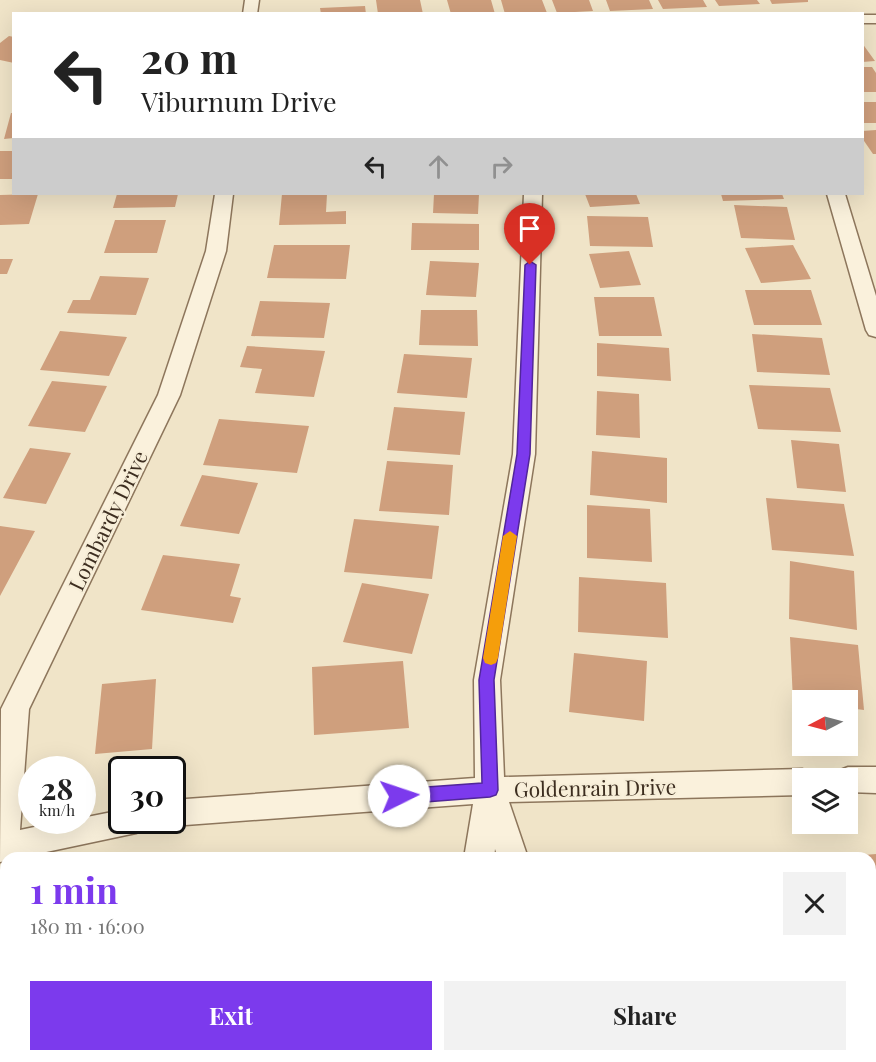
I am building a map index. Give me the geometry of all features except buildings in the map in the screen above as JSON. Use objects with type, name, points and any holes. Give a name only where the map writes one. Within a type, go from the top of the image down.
[{"type":"street","name":"Lombardy Drive","points":[[2,847],[15,709],[169,395],[216,251],[224,195]]},
{"type":"street","points":[[480,852],[490,790],[487,680],[524,454],[532,195]]},
{"type":"street","points":[[836,195],[876,330]]},
{"type":"street","points":[[858,780],[876,780]]},
{"type":"street","name":"Goldenrain Drive","points":[[186,812],[490,790],[792,782]]},
{"type":"street","points":[[490,790],[511,852]]},
{"type":"street","points":[[2,847],[108,826]]},
{"type":"slow traffic","points":[[491,658],[510,536]]},
{"type":"route","points":[[399,796],[490,790],[487,680],[524,454],[530,265]]}]
